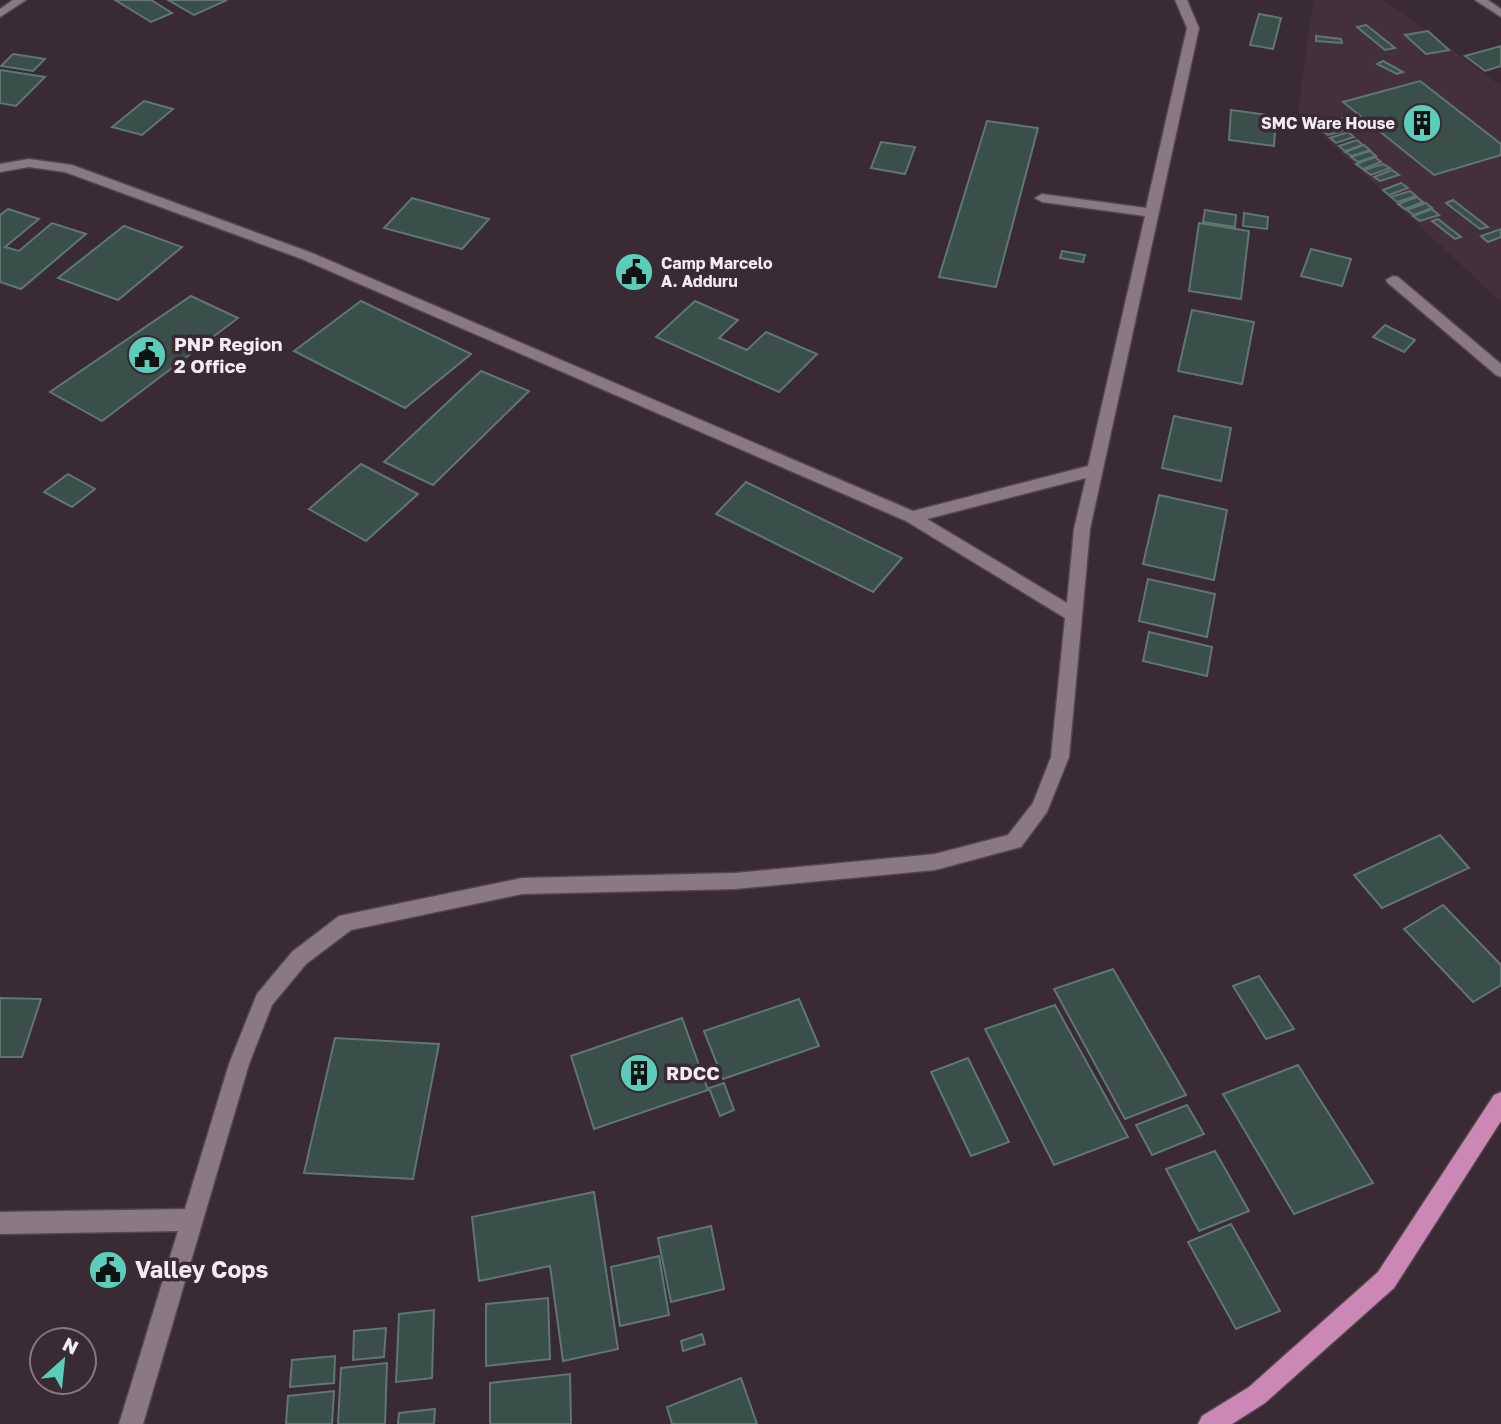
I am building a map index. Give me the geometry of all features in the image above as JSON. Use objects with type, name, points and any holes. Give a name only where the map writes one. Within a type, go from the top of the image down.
[{"type":"main road","points":[[1210,1424],[1257,1395],[1386,1280],[1501,1102]]},
{"type":"street","points":[[0,14],[20,0]]},
{"type":"street","points":[[131,1424],[239,1064],[264,1000],[299,958],[346,922],[522,886],[735,881],[935,862],[1014,841],[1041,807],[1060,757],[1082,529],[1193,28],[1181,0]]},
{"type":"street","points":[[1481,0],[1501,14]]},
{"type":"street","points":[[0,168],[29,163],[66,168],[307,256],[912,517],[1073,615]]},
{"type":"street","points":[[1042,198],[1152,213]]},
{"type":"street","points":[[1393,280],[1501,372]]},
{"type":"street","points":[[912,517],[1096,470]]},
{"type":"street","points":[[0,1223],[192,1220]]},
{"type":"shaded area","points":[[1313,0],[1384,0],[1501,86],[1501,302],[1298,112]]},
{"type":"building","points":[[115,0],[151,0],[172,13],[151,22]]},
{"type":"building","points":[[168,0],[227,0],[194,15]]},
{"type":"building","points":[[1259,14],[1281,18],[1273,49],[1250,45]]},
{"type":"building","points":[[1366,25],[1395,48],[1385,50],[1357,27]]},
{"type":"building","points":[[1428,31],[1449,50],[1426,54],[1405,35]]},
{"type":"building","points":[[1316,36],[1341,39],[1342,43],[1316,41]]},
{"type":"building","points":[[1501,46],[1501,66],[1485,71],[1465,56]]},
{"type":"building","points":[[13,54],[45,59],[33,71],[1,66]]},
{"type":"building","points":[[1383,61],[1403,72],[1397,74],[1377,64]]},
{"type":"building","points":[[0,70],[45,77],[16,106],[0,103]]},
{"type":"building","name":"SMC Ware House","points":[[1420,81],[1501,144],[1501,155],[1434,175],[1343,102]]},
{"type":"building","points":[[144,101],[173,109],[142,135],[112,127]]},
{"type":"building","points":[[1231,110],[1276,116],[1274,146],[1229,140]]},
{"type":"building","points":[[1343,118],[1355,127],[1342,131],[1330,122]]},
{"type":"building","points":[[987,121],[1038,128],[996,287],[939,277]]},
{"type":"building","points":[[1326,122],[1339,132],[1328,135],[1316,126]]},
{"type":"building","points":[[1348,132],[1354,137],[1336,143],[1330,138]]},
{"type":"building","points":[[1357,140],[1363,145],[1345,151],[1339,146]]},
{"type":"building","points":[[881,142],[915,147],[905,174],[871,168]]},
{"type":"building","points":[[1364,145],[1370,150],[1352,156],[1345,152]]},
{"type":"building","points":[[1370,151],[1376,156],[1358,162],[1351,157]]},
{"type":"building","points":[[1375,157],[1381,162],[1363,169],[1356,164]]},
{"type":"building","points":[[1383,164],[1390,168],[1371,175],[1364,170]]},
{"type":"building","points":[[1392,170],[1399,175],[1380,181],[1374,177]]},
{"type":"building","points":[[1401,183],[1408,188],[1389,195],[1383,190]]},
{"type":"building","points":[[1410,191],[1416,196],[1397,202],[1391,197]]},
{"type":"building","points":[[1417,197],[1423,202],[1405,209],[1398,204]]},
{"type":"building","points":[[412,198],[489,219],[462,249],[384,228]]},
{"type":"building","points":[[1453,200],[1488,227],[1480,229],[1446,203]]},
{"type":"building","points":[[1426,203],[1432,208],[1414,215],[1407,210]]},
{"type":"building","points":[[8,209],[39,219],[5,247],[19,251],[52,223],[86,234],[21,289],[0,282],[0,215]]},
{"type":"building","points":[[1432,209],[1439,215],[1420,221],[1413,216]]},
{"type":"building","points":[[1205,210],[1236,215],[1235,227],[1203,222]]},
{"type":"building","points":[[1244,213],[1268,217],[1267,229],[1243,226]]},
{"type":"building","points":[[1438,219],[1461,237],[1455,239],[1432,221]]},
{"type":"building","points":[[1199,223],[1249,231],[1241,299],[1189,291]]},
{"type":"building","points":[[124,226],[182,247],[118,300],[58,278]]},
{"type":"building","points":[[1501,229],[1501,237],[1488,242],[1481,236]]},
{"type":"building","points":[[1311,249],[1351,259],[1342,286],[1301,276]]},
{"type":"building","points":[[1062,251],[1085,255],[1083,262],[1060,258]]},
{"type":"building","name":"PNP Region 2 Office","points":[[191,296],[238,318],[102,421],[50,392]]},
{"type":"building","points":[[361,301],[471,354],[405,408],[294,351]]},
{"type":"building","points":[[695,301],[738,320],[719,338],[747,350],[766,332],[817,354],[779,392],[656,337]]},
{"type":"building","points":[[1192,310],[1254,322],[1242,384],[1178,371]]},
{"type":"building","points":[[1385,325],[1415,340],[1404,352],[1373,337]]},
{"type":"building","points":[[481,371],[529,391],[433,485],[384,462]]},
{"type":"building","points":[[1174,416],[1231,428],[1221,481],[1162,468]]},
{"type":"building","points":[[361,464],[418,494],[366,541],[309,509]]},
{"type":"building","points":[[68,474],[95,489],[72,507],[44,492]]},
{"type":"building","points":[[746,482],[902,558],[873,592],[716,514]]},
{"type":"building","points":[[1159,495],[1227,510],[1214,580],[1143,564]]},
{"type":"building","points":[[1148,579],[1215,594],[1207,637],[1139,621]]},
{"type":"building","points":[[1149,632],[1212,647],[1207,676],[1143,661]]},
{"type":"building","points":[[1440,835],[1469,868],[1382,908],[1354,875]]},
{"type":"building","points":[[1443,905],[1501,965],[1501,985],[1473,1002],[1404,929]]},
{"type":"building","points":[[1113,969],[1186,1095],[1125,1119],[1054,989]]},
{"type":"building","points":[[1259,976],[1294,1029],[1266,1039],[1233,986]]},
{"type":"building","points":[[0,998],[41,999],[22,1057],[0,1057]]},
{"type":"building","points":[[799,999],[819,1046],[723,1079],[704,1031]]},
{"type":"building","points":[[1055,1005],[1128,1137],[1054,1165],[985,1029]]},
{"type":"building","name":"RDCC","points":[[682,1018],[708,1090],[594,1129],[571,1056]]},
{"type":"building","points":[[335,1038],[439,1044],[413,1179],[304,1173]]},
{"type":"building","points":[[968,1058],[1009,1142],[971,1156],[931,1072]]},
{"type":"building","points":[[1298,1065],[1373,1183],[1294,1214],[1223,1094]]},
{"type":"building","points":[[724,1083],[734,1110],[720,1116],[709,1088]]},
{"type":"building","points":[[1187,1105],[1204,1134],[1152,1155],[1136,1125]]},
{"type":"building","points":[[1215,1151],[1249,1211],[1199,1231],[1166,1169]]},
{"type":"building","points":[[594,1192],[618,1349],[563,1361],[550,1266],[479,1281],[472,1217]]},
{"type":"building","points":[[1231,1224],[1280,1311],[1236,1329],[1188,1242]]},
{"type":"building","points":[[711,1226],[724,1289],[671,1302],[658,1238]]},
{"type":"building","points":[[659,1256],[669,1315],[620,1326],[611,1267]]},
{"type":"building","points":[[548,1298],[550,1359],[486,1366],[486,1304]]},
{"type":"building","points":[[434,1310],[432,1378],[396,1382],[399,1314]]},
{"type":"building","points":[[386,1328],[384,1357],[353,1360],[354,1331]]},
{"type":"building","points":[[702,1334],[705,1344],[683,1351],[681,1341]]},
{"type":"building","points":[[335,1356],[334,1383],[290,1387],[292,1360]]},
{"type":"building","points":[[387,1363],[385,1424],[338,1424],[341,1368]]},
{"type":"building","points":[[570,1374],[571,1424],[490,1424],[490,1383]]},
{"type":"building","points":[[741,1378],[757,1424],[672,1424],[667,1407]]},
{"type":"building","points":[[334,1391],[332,1424],[286,1424],[288,1396]]},
{"type":"building","points":[[435,1409],[434,1424],[398,1424],[399,1413]]},
{"type":"place","name":"SMC Ware House","points":[[1422,123]]},
{"type":"place","name":"Camp Marcelo A. Adduru","points":[[634,272]]},
{"type":"place","name":"PNP Region 2 Office","points":[[147,355]]},
{"type":"place","name":"RDCC","points":[[639,1073]]},
{"type":"place","name":"Valley Cops","points":[[108,1270]]}]
